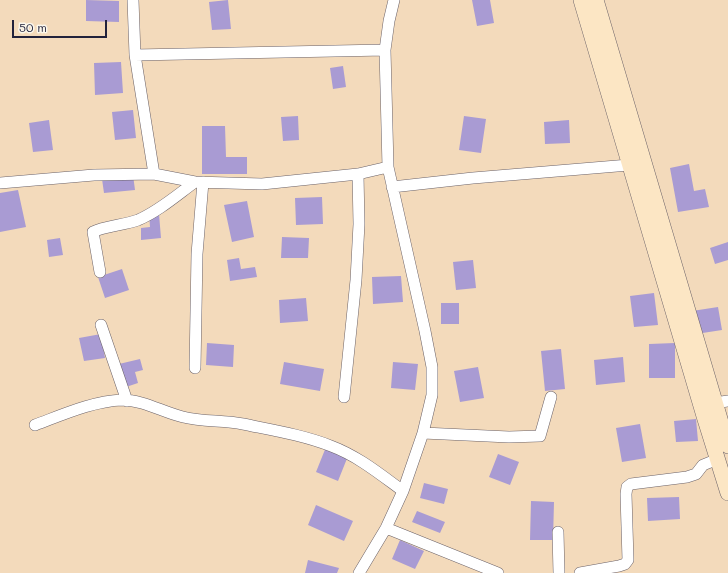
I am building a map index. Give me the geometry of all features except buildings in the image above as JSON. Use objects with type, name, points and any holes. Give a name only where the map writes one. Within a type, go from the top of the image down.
[{"type":"main road","points":[[581,0],[728,493]]},
{"type":"main road","points":[[596,0],[721,402],[728,446]]},
{"type":"street","points":[[133,0],[135,55],[154,174]]},
{"type":"street","points":[[360,573],[386,528],[404,491],[423,433],[432,395],[432,367],[388,167],[385,50],[389,21],[394,0]]},
{"type":"street","points":[[135,55],[385,50]]},
{"type":"street","points":[[392,187],[473,178],[629,165]]},
{"type":"street","points":[[0,183],[94,175],[154,174],[199,182],[262,184],[358,174],[388,167]]},
{"type":"street","points":[[344,397],[356,280],[359,224],[358,174]]},
{"type":"street","points":[[100,272],[93,232],[102,228],[123,225],[145,216],[199,182]]},
{"type":"street","points":[[195,368],[199,182]]},
{"type":"street","points":[[101,325],[127,401]]},
{"type":"street","points":[[423,433],[508,437],[540,436],[551,397]]},
{"type":"street","points":[[35,425],[82,408],[121,400],[137,401],[182,417],[242,424],[305,438],[332,446],[359,460],[404,491]]},
{"type":"street","points":[[580,573],[619,566],[628,560],[627,487],[631,484],[687,477],[696,474],[703,466],[712,461],[718,460]]},
{"type":"street","points":[[386,528],[498,573]]},
{"type":"street","points":[[558,532],[559,573]]}]
